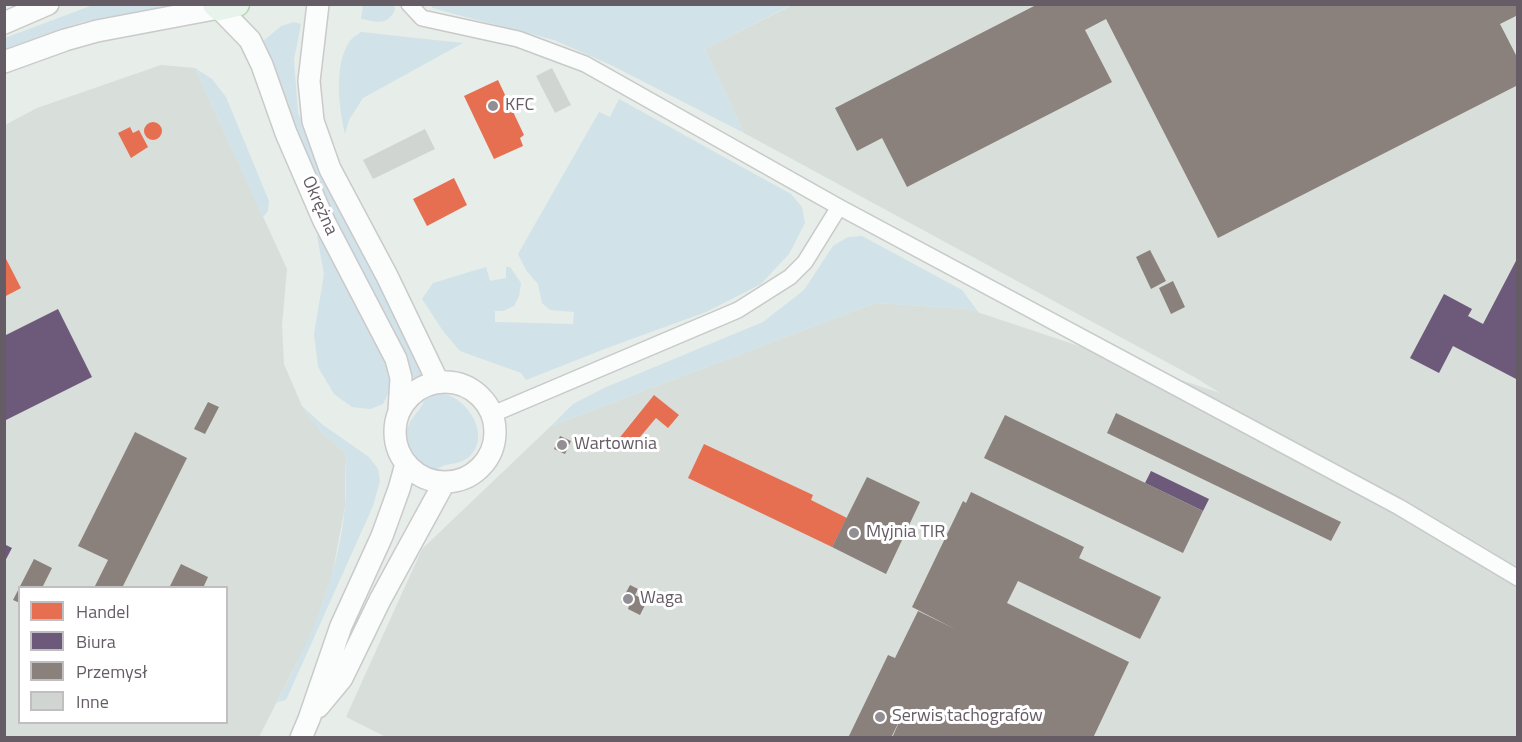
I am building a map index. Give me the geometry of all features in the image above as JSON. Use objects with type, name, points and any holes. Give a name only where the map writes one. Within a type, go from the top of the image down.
[{"type":"street","points":[[4,23],[48,4]]},
{"type":"street","name":"Okrężna","points":[[318,4],[309,81],[313,121],[330,169],[387,276],[438,382]]},
{"type":"street","points":[[410,4],[422,18],[518,39],[585,64],[839,207],[1399,507],[1518,578]]},
{"type":"street","points":[[4,62],[97,31],[224,6]]},
{"type":"street","name":"Okrężna","points":[[224,6],[250,40],[262,65],[286,134],[324,221],[396,360],[401,378],[399,411]]},
{"type":"street","points":[[493,414],[738,310],[790,277],[805,262],[839,207]]},
{"type":"street","points":[[438,382],[455,382],[471,388],[484,399],[493,414],[496,430],[494,446],[487,461],[476,472],[461,480],[444,483],[428,480],[406,464],[398,449],[395,429],[399,411],[408,397],[422,387],[438,382]]},
{"type":"street","points":[[305,728],[341,626],[382,536],[406,464]]},
{"type":"street","points":[[305,728],[342,678],[380,600],[444,483]]},
{"type":"shaded area","points":[[93,5],[173,5],[82,22],[5,49],[5,38]]},
{"type":"shaded area","points":[[363,5],[394,5],[395,10],[385,21],[372,21],[361,19]]},
{"type":"shaded area","points":[[430,5],[791,5],[705,49],[744,133],[611,65],[554,40],[454,14]]},
{"type":"shaded area","points":[[792,5],[1517,5],[1517,737],[388,738],[346,717],[422,549],[551,426],[875,303],[968,309],[1220,393],[744,133],[705,49]]},
{"type":"shaded area","points":[[294,22],[301,24],[294,60],[298,113],[423,376],[415,381],[308,162],[261,43],[281,26]]},
{"type":"shaded area","points":[[361,32],[463,43],[363,98],[349,120],[345,134],[339,99],[339,74],[341,62],[350,41]]},
{"type":"shaded area","points":[[161,65],[195,68],[287,269],[282,326],[284,364],[302,406],[322,433],[345,452],[345,507],[332,576],[313,631],[259,737],[5,738],[5,125],[37,108]]},
{"type":"shaded area","points":[[195,68],[212,79],[226,97],[269,201],[268,211],[263,217]]},
{"type":"shaded area","points":[[619,99],[791,194],[802,207],[805,223],[789,254],[761,284],[706,312],[526,380],[521,373],[460,351],[443,331],[422,299],[433,283],[486,267],[490,281],[506,278],[506,267],[510,267],[521,283],[519,296],[514,306],[503,311],[495,311],[495,322],[573,324],[574,312],[550,310],[542,303],[538,284],[526,270],[518,254],[599,112],[610,117]]},
{"type":"shaded area","points":[[320,234],[390,370],[389,392],[383,404],[370,409],[352,407],[334,394],[318,367],[314,334],[324,274],[317,236]]},
{"type":"shaded area","points":[[862,236],[962,290],[979,313],[968,309],[875,303],[551,426],[573,404],[604,388],[763,322],[804,290],[833,246],[848,237]]},
{"type":"shaded area","points":[[429,393],[446,394],[464,405],[478,430],[476,448],[470,456],[461,462],[442,466],[433,473],[414,459],[406,437],[410,422]]},
{"type":"shaded area","points":[[302,406],[323,425],[369,457],[378,469],[380,481],[373,506],[286,700],[277,702],[301,655],[321,608],[336,559],[346,500],[345,452],[322,433]]},
{"type":"building: Handel","points":[[498,80],[524,135],[520,138],[523,146],[494,159],[464,96]]},
{"type":"building: Handel","points":[[149,122],[157,122],[162,127],[160,138],[149,140],[144,135],[144,127]]},
{"type":"building: Handel","points":[[130,127],[133,133],[139,130],[148,147],[131,158],[118,133]]},
{"type":"building: Handel","points":[[454,178],[467,205],[427,226],[413,199]]},
{"type":"building: Handel","points":[[4,255],[21,288],[4,297]]},
{"type":"building: Handel","points":[[654,395],[679,415],[668,428],[656,418],[629,450],[617,441]]},
{"type":"building: Handel","points":[[704,444],[813,495],[811,500],[847,518],[832,547],[688,478]]},
{"type":"building: Biura","points":[[1518,257],[1518,380],[1453,346],[1439,373],[1410,358],[1444,294],[1472,309],[1468,316],[1483,324]]},
{"type":"building: Biura","points":[[58,309],[92,377],[4,421],[4,336]]},
{"type":"building: Biura","points":[[1151,471],[1209,499],[1203,511],[1145,483]]},
{"type":"building: Biura","points":[[4,544],[12,548],[4,563]]},
{"type":"building: Przemysł","points":[[1038,4],[1518,4],[1518,15],[1500,24],[1518,59],[1518,85],[1218,238],[1106,19],[1085,30],[1112,82],[907,187],[882,138],[857,151],[835,108]]},
{"type":"building: Przemysł","points":[[1150,250],[1166,281],[1151,289],[1136,257]]},
{"type":"building: Przemysł","points":[[1173,281],[1185,307],[1171,314],[1159,288]]},
{"type":"building: Przemysł","points":[[208,402],[219,407],[205,434],[194,429]]},
{"type":"building: Przemysł","points":[[1116,413],[1341,522],[1331,541],[1107,433]]},
{"type":"building: Przemysł","points":[[1005,415],[1203,511],[1183,553],[984,458]]},
{"type":"building: Przemysł","points":[[135,432],[187,458],[123,586],[95,586],[108,560],[78,546]]},
{"type":"building: Przemysł","name":"Wartownia","points":[[560,436],[571,441],[565,454],[554,449]]},
{"type":"building: Przemysł","points":[[867,477],[920,502],[886,574],[832,547]]},
{"type":"building: Przemysł","points":[[971,492],[1084,547],[1079,558],[1161,597],[1140,639],[1018,581],[1007,603],[1129,662],[1093,738],[892,738],[903,713],[891,738],[848,738],[888,655],[895,658],[918,611],[955,629],[912,607],[963,501],[966,503]]},
{"type":"building: Przemysł","points":[[34,559],[52,568],[43,586],[20,586]]},
{"type":"building: Przemysł","points":[[181,564],[208,577],[204,586],[170,586]]},
{"type":"building: Przemysł","points":[[630,585],[638,589],[635,595],[647,601],[640,615],[628,609],[629,606],[621,602]]},
{"type":"building: Przemysł","points":[[18,590],[18,602],[13,600]]},
{"type":"building: Inne","points":[[552,68],[571,105],[555,113],[536,76]]},
{"type":"building: Inne","points":[[425,129],[435,149],[373,179],[363,160]]},
{"type":"place","name":"KFC","points":[[493,106]]},
{"type":"place","name":"Wartownia","points":[[562,445]]},
{"type":"place","name":"Myjnia TIR","points":[[854,533]]},
{"type":"place","name":"Waga","points":[[628,599]]},
{"type":"place","name":"Serwis tachografów","points":[[880,717]]}]
